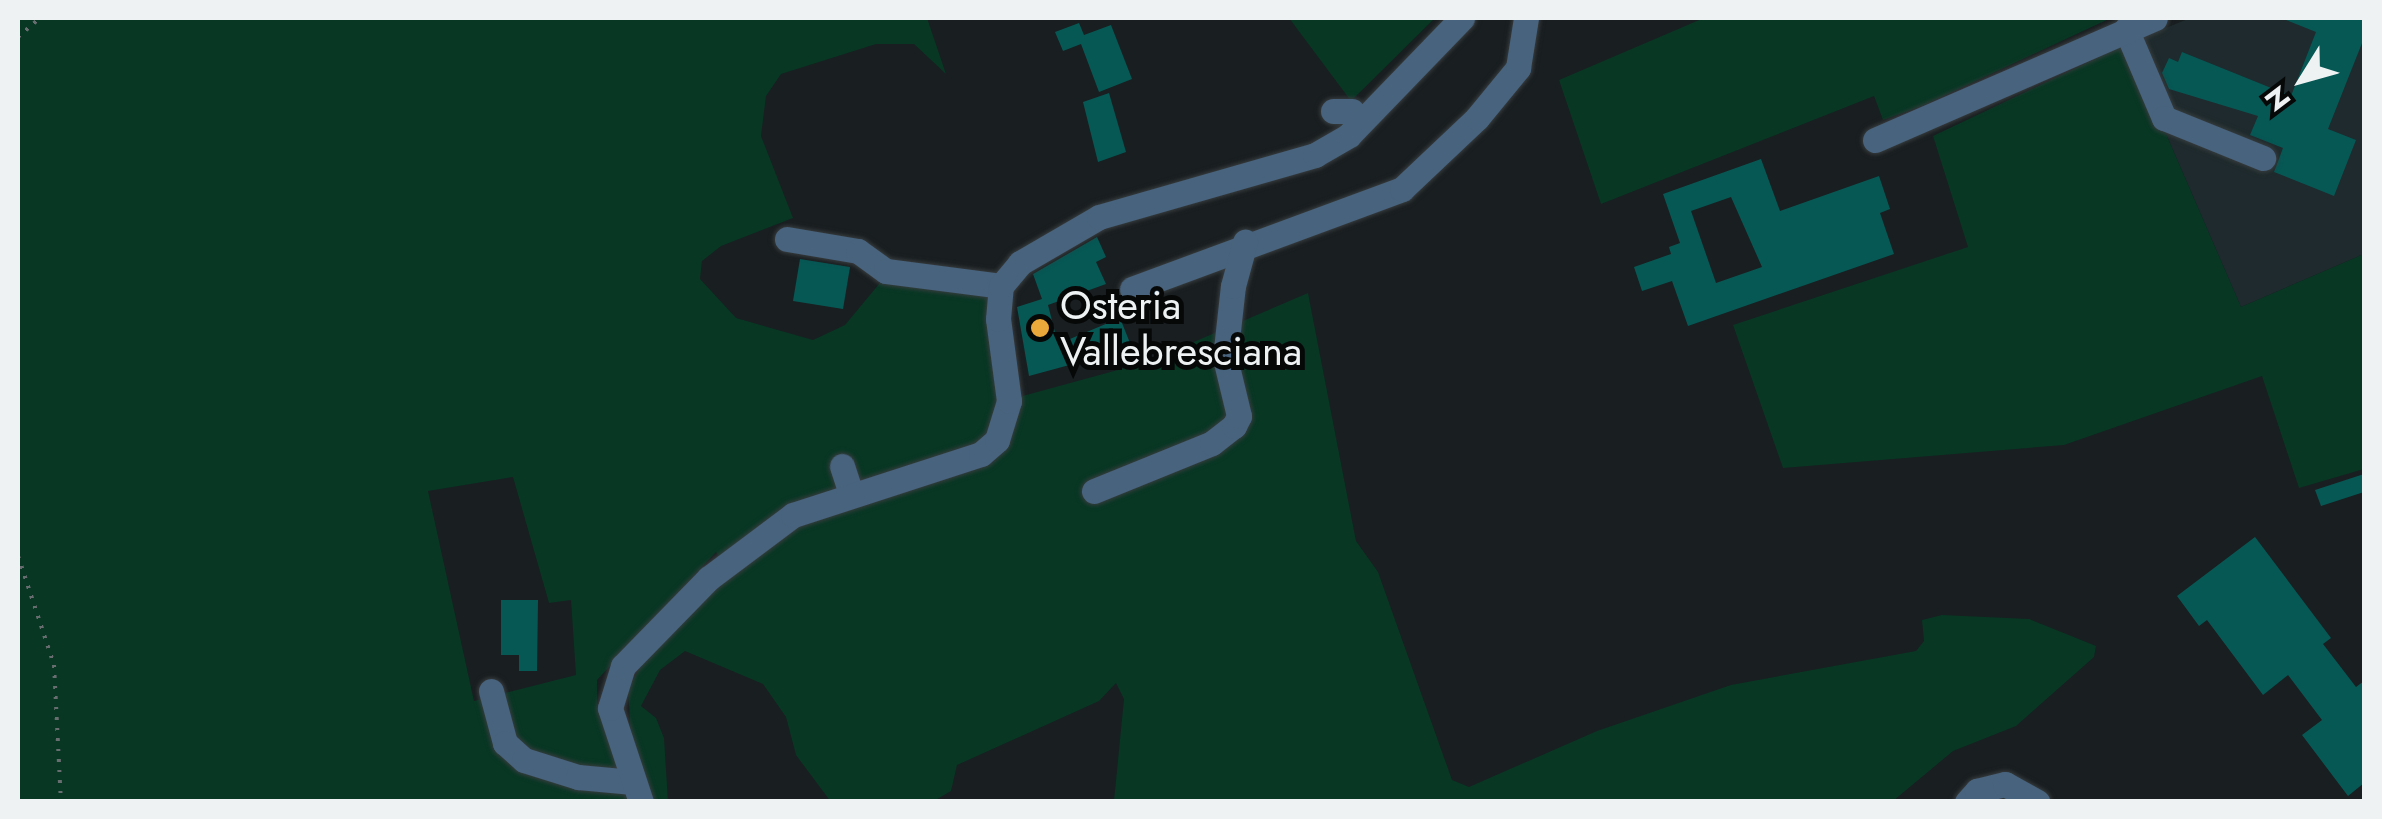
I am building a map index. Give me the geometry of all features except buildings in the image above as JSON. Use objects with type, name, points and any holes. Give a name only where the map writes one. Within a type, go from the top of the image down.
[{"type":"street","points":[[637,792],[610,708],[623,666],[649,634],[758,536],[793,515],[981,454],[998,440],[1009,401],[998,319],[1000,286],[1020,263],[1064,231],[1326,148],[1349,135],[1462,18]]},
{"type":"street","points":[[1132,289],[1246,242],[1402,189],[1477,118],[1518,68],[1526,18]]},
{"type":"street","points":[[1874,140],[2155,18]]},
{"type":"street","points":[[2126,30],[2164,118],[2263,158]]},
{"type":"street","points":[[788,239],[858,252],[886,271],[1000,286]]},
{"type":"street","points":[[1094,490],[1212,443],[1234,426],[1238,416],[1224,358],[1232,286],[1246,242]]},
{"type":"street","points":[[842,466],[851,494]]},
{"type":"street","points":[[491,691],[505,743],[524,760],[637,792]]},
{"type":"street","points":[[1967,802],[1977,791],[2006,784],[2036,802]]},
{"type":"path","points":[[18,37],[40,18]]},
{"type":"path","points":[[18,556],[54,665],[61,802]]},
{"type":"shaded area","points":[[2190,18],[2364,18],[2364,254],[2241,307],[2127,44]]},
{"type":"green space","points":[[18,18],[927,18],[946,74],[914,44],[876,44],[781,74],[766,96],[761,136],[793,218],[721,246],[702,261],[700,279],[736,318],[813,340],[845,325],[884,278],[994,291],[1007,441],[1019,397],[1147,362],[1308,293],[1356,541],[1378,572],[1452,780],[1469,787],[1597,731],[1731,685],[1916,651],[1924,641],[1922,620],[1942,615],[2029,619],[2096,646],[2094,657],[2016,726],[1953,751],[1893,801],[1114,801],[1124,699],[1116,683],[1099,701],[957,765],[951,791],[934,801],[831,802],[796,755],[786,717],[763,684],[685,651],[660,670],[641,706],[656,718],[664,738],[668,801],[654,801],[631,738],[628,689],[650,650],[731,574],[716,552],[597,680],[597,706],[631,801],[18,801]],"holes":[[[513,477],[549,603],[571,600],[576,675],[474,701],[428,491]]]},
{"type":"green space","points":[[1289,18],[1435,18],[1351,101]]},
{"type":"green space","points":[[1704,18],[2111,18],[1922,106],[1883,120],[1874,96],[1601,204],[1559,80]]},
{"type":"green space","points":[[2127,44],[2241,307],[2364,254],[2364,469],[2299,488],[2262,376],[2064,445],[1783,468],[1733,325],[1968,247],[1933,136]]},
{"type":"place","name":"Osteria Vallebresciana","points":[[1040,328]]}]
